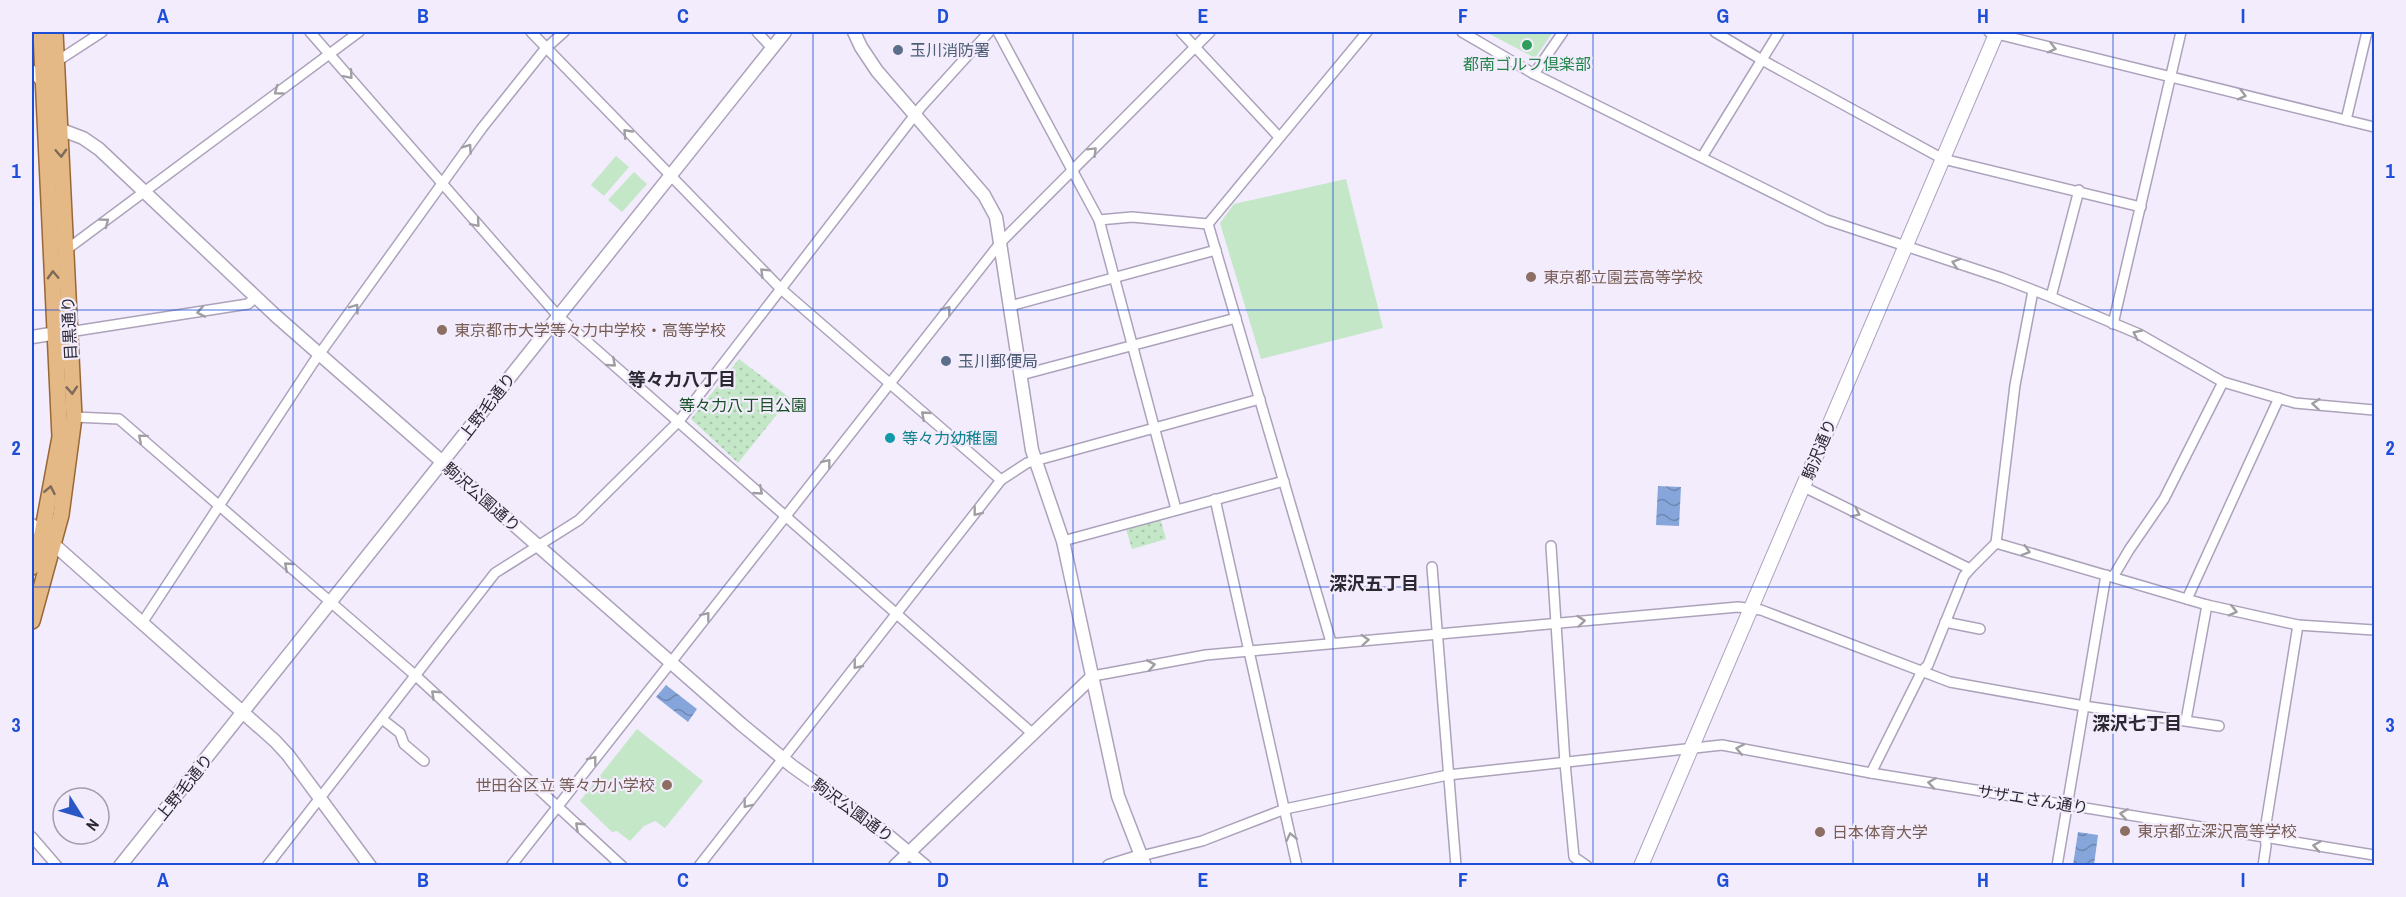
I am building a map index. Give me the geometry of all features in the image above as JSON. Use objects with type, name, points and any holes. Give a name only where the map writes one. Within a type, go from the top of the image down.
[{"type":"main road","name":"目黒通り","points":[[32,567],[37,530],[60,437],[66,250],[52,127],[37,76],[41,32]]},
{"type":"main road","name":"目黒通り","points":[[32,621],[61,515],[74,417],[62,332],[52,127],[58,104],[55,32]]},
{"type":"main road","name":"駒沢通り","points":[[1641,866],[1943,159],[1994,33]]},
{"type":"street","points":[[58,104],[37,76],[102,32]]},
{"type":"street","points":[[310,32],[558,316],[1033,734]]},
{"type":"street","points":[[66,250],[359,32]]},
{"type":"street","points":[[531,32],[545,49],[781,289],[1001,480]]},
{"type":"street","points":[[142,623],[320,354],[482,128],[545,49],[564,32]]},
{"type":"street","points":[[757,32],[772,48]]},
{"type":"street","name":"上野毛通り","points":[[120,866],[785,32]]},
{"type":"street","points":[[854,32],[877,71],[987,200],[996,217],[1035,461],[1063,541],[1094,676],[1118,796],[1143,861],[1109,866]]},
{"type":"street","points":[[267,866],[495,573],[579,520],[679,421],[915,114],[988,32]]},
{"type":"street","points":[[998,32],[1099,220],[1176,509]]},
{"type":"street","points":[[1181,32],[1279,137]]},
{"type":"street","points":[[511,866],[1001,242],[1210,32]]},
{"type":"street","points":[[1208,224],[1367,32]]},
{"type":"street","points":[[1462,32],[1534,74],[1827,220],[2002,278],[2051,297],[2139,334],[2223,382],[2295,403],[2374,410]]},
{"type":"street","points":[[1534,74],[1563,32]]},
{"type":"street","points":[[1715,32],[1943,159],[2079,190],[2141,207]]},
{"type":"street","points":[[1702,157],[1779,32]]},
{"type":"street","points":[[2114,324],[2181,32]]},
{"type":"street","points":[[2346,120],[2367,32]]},
{"type":"street","points":[[1994,33],[2374,127]]},
{"type":"street","name":"駒沢公園通り","points":[[52,127],[94,144],[256,297],[670,662],[783,758],[925,866]]},
{"type":"street","points":[[2051,297],[2079,190]]},
{"type":"street","points":[[1099,220],[1132,216],[1208,224]]},
{"type":"street","points":[[1208,224],[1331,642]]},
{"type":"street","points":[[1010,306],[1216,250]]},
{"type":"street","points":[[1871,773],[1922,671],[1928,665],[1964,576],[1996,543],[2015,385],[2033,291]]},
{"type":"street","points":[[32,337],[248,304],[256,297]]},
{"type":"street","points":[[1021,375],[1236,318]]},
{"type":"street","points":[[2057,866],[2084,706],[2110,576],[2164,499],[2223,382]]},
{"type":"street","points":[[2187,599],[2279,398]]},
{"type":"street","points":[[699,866],[1001,480],[1027,463],[1260,399]]},
{"type":"street","points":[[74,417],[119,419],[416,676],[622,866]]},
{"type":"street","points":[[1063,541],[1284,481]]},
{"type":"street","points":[[1804,487],[1970,569]]},
{"type":"street","points":[[1215,500],[1297,866]]},
{"type":"street","points":[[37,530],[244,712],[288,755],[370,866]]},
{"type":"street","points":[[1996,543],[2187,599],[2298,625],[2374,630]]},
{"type":"street","points":[[1551,546],[1565,764],[1575,857],[1587,866]]},
{"type":"street","points":[[1432,567],[1456,866]]},
{"type":"street","points":[[2186,720],[2207,604]]},
{"type":"street","points":[[895,866],[1094,676],[1206,655],[1738,607],[1750,608],[1950,682],[2084,706],[2219,726]]},
{"type":"street","points":[[1945,622],[1980,629]]},
{"type":"street","points":[[2263,866],[2266,846],[2265,831],[2298,625]]},
{"type":"street","points":[[382,719],[400,733],[404,744],[424,761]]},
{"type":"street","name":"サザエさん通り","points":[[1143,861],[1285,809],[1448,775],[1722,746],[1871,773],[2374,855]]},
{"type":"street","points":[[32,837],[57,866]]},
{"type":"green space","name":"都南ゴルフ倶楽部","points":[[1486,32],[1553,32],[1535,58]]},
{"type":"green space","points":[[616,156],[629,167],[604,196],[591,185]]},
{"type":"green space","points":[[634,172],[647,184],[622,212],[608,200]]},
{"type":"green space","points":[[1346,179],[1383,328],[1261,359],[1220,223],[1234,204]]},
{"type":"green space","name":"等々力八丁目公園","points":[[739,359],[790,398],[738,463],[691,419]]},
{"type":"green space","points":[[1160,518],[1166,539],[1132,549],[1125,526]]},
{"type":"green space","points":[[637,729],[703,781],[665,828],[655,821],[644,826],[630,841],[617,831],[612,832],[580,801]]},
{"type":"water","points":[[1658,486],[1681,487],[1679,526],[1656,525]]},
{"type":"water","points":[[666,685],[697,709],[688,722],[656,697]]},
{"type":"water","points":[[2078,832],[2098,835],[2094,865],[2073,865]]},
{"type":"place","name":"都南ゴルフ倶楽部","points":[[1527,45]]},
{"type":"place","name":"玉川消防署","points":[[898,50]]},
{"type":"place","name":"東京都立園芸高等学校","points":[[1531,277]]},
{"type":"place","name":"東京都市大学等々力中学校・高等学校","points":[[442,330]]},
{"type":"place","name":"玉川郵便局","points":[[946,361]]},
{"type":"place","name":"等々力幼稚園","points":[[890,438]]},
{"type":"place","name":"世田谷区立 等々力小学校","points":[[667,785]]},
{"type":"place","name":"東京都立深沢高等学校","points":[[2125,831]]},
{"type":"place","name":"日本体育大学","points":[[1820,832]]},
{"type":"district","name":"等々力八丁目","points":[[682,379]]},
{"type":"district","name":"深沢五丁目","points":[[1374,583]]},
{"type":"district","name":"深沢七丁目","points":[[2137,723]]}]
